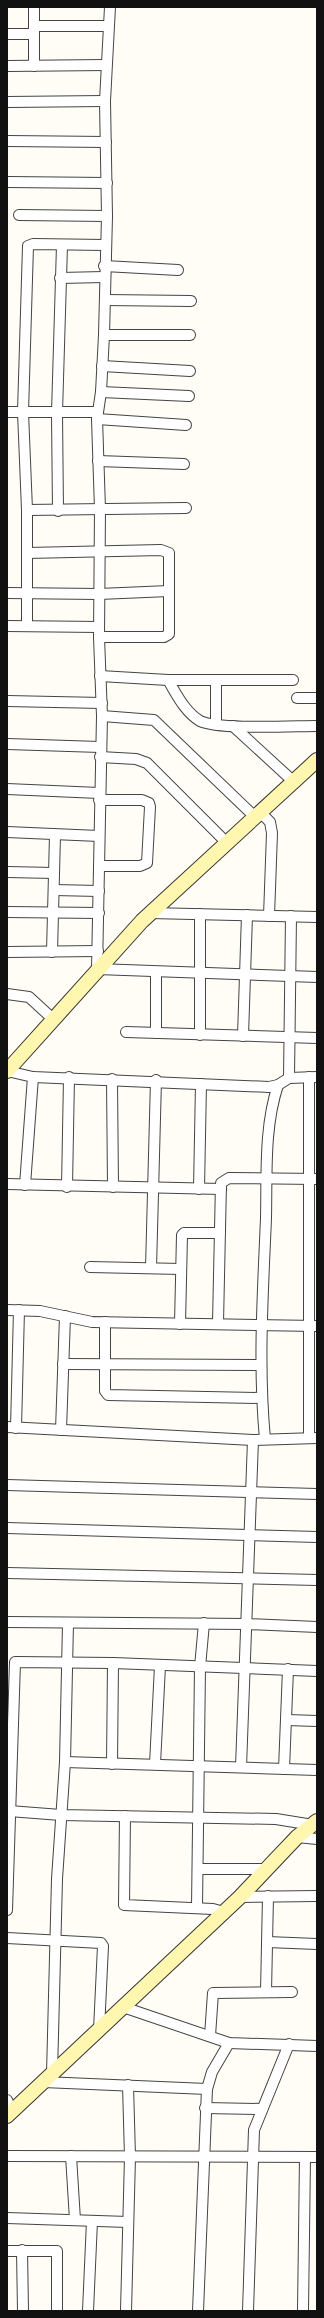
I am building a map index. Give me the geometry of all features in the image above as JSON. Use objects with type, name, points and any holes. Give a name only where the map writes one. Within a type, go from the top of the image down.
[{"type":"street","points":[[34,7],[34,66]]},
{"type":"street","points":[[97,969],[99,913],[99,796],[102,716],[99,632],[100,509],[98,416],[101,392],[104,335],[104,266],[107,216],[105,101],[110,7]]},
{"type":"street","points":[[7,34],[34,30],[108,26]]},
{"type":"street","points":[[7,66],[106,65]]},
{"type":"street","points":[[7,102],[105,101]]},
{"type":"street","points":[[7,141],[106,142]]},
{"type":"street","points":[[7,182],[107,183]]},
{"type":"street","points":[[19,215],[107,216]]},
{"type":"street","points":[[27,626],[27,510],[23,412],[28,246],[33,244],[105,246]]},
{"type":"street","points":[[58,511],[56,413],[62,245]]},
{"type":"street","points":[[104,266],[178,270]]},
{"type":"street","points":[[60,278],[104,277]]},
{"type":"street","points":[[104,300],[191,301]]},
{"type":"street","points":[[104,335],[190,335]]},
{"type":"street","points":[[102,366],[190,371]]},
{"type":"street","points":[[101,392],[189,396]]},
{"type":"street","points":[[7,412],[98,416],[186,426]]},
{"type":"street","points":[[98,461],[184,464]]},
{"type":"street","points":[[27,510],[58,511],[186,508]]},
{"type":"street","points":[[7,626],[27,626],[167,636],[169,631],[170,553],[166,551],[27,553]]},
{"type":"street","points":[[7,593],[99,594],[169,591]]},
{"type":"street","points":[[100,676],[216,681],[293,680]]},
{"type":"street","points":[[168,680],[183,705],[201,721],[233,726],[317,726]]},
{"type":"street","points":[[216,681],[216,724]]},
{"type":"street","points":[[297,698],[317,698]]},
{"type":"street","points":[[7,701],[102,703]]},
{"type":"street","points":[[102,716],[154,720],[259,815],[270,822],[272,833],[269,916]]},
{"type":"street","points":[[233,726],[294,782]]},
{"type":"street","points":[[7,744],[100,752],[136,759],[147,763],[228,844]]},
{"type":"street","points":[[19,1310],[12,1427],[253,1440],[313,1438],[313,1077],[289,1078],[278,1085],[201,1084],[156,1080],[33,1077],[7,1071],[54,1020],[97,969],[150,913],[228,844],[317,760]]},
{"type":"street","points":[[7,789],[142,800],[149,803],[147,863],[140,866],[99,866]]},
{"type":"street","points":[[7,832],[99,836]]},
{"type":"street","points":[[52,952],[55,835]]},
{"type":"street","points":[[7,872],[54,873]]},
{"type":"street","points":[[54,890],[99,891]]},
{"type":"street","points":[[7,912],[99,913]]},
{"type":"street","points":[[150,913],[317,917]]},
{"type":"street","points":[[200,914],[200,1035]]},
{"type":"street","points":[[244,1036],[247,915]]},
{"type":"street","points":[[289,1078],[288,1037],[291,916]]},
{"type":"street","points":[[7,952],[98,951]]},
{"type":"street","points":[[97,969],[289,978],[317,977]]},
{"type":"street","points":[[156,972],[156,1033]]},
{"type":"street","points":[[7,994],[29,997],[54,1020]]},
{"type":"street","points":[[126,1032],[317,1038]]},
{"type":"street","points":[[26,1185],[33,1077]]},
{"type":"street","points":[[67,1187],[69,1077]]},
{"type":"street","points":[[112,1079],[113,1187]]},
{"type":"street","points":[[151,1268],[156,1080]]},
{"type":"street","points":[[199,1189],[201,1084]]},
{"type":"street","points":[[265,1439],[261,1398],[261,1365],[267,1178],[270,1111],[278,1085]]},
{"type":"street","points":[[218,1323],[221,1189],[224,1180],[229,1178],[312,1179]]},
{"type":"street","points":[[7,1184],[67,1187],[221,1189]]},
{"type":"street","points":[[180,1324],[181,1269],[184,1233],[220,1233]]},
{"type":"street","points":[[90,1267],[181,1269]]},
{"type":"street","points":[[7,1310],[40,1311],[85,1321],[180,1324],[262,1323],[312,1326]]},
{"type":"street","points":[[61,1430],[65,1316]]},
{"type":"street","points":[[105,1322],[105,1391],[112,1396],[261,1398]]},
{"type":"street","points":[[63,1364],[261,1365]]},
{"type":"street","points":[[241,1767],[253,1440]]},
{"type":"street","points":[[7,1485],[251,1494],[317,1494]]},
{"type":"street","points":[[7,1528],[317,1537]]},
{"type":"street","points":[[7,1573],[317,1580]]},
{"type":"street","points":[[7,1622],[204,1623],[317,1628]]},
{"type":"street","points":[[48,2078],[65,1762],[68,1623]]},
{"type":"street","points":[[198,1908],[200,1667],[204,1623]]},
{"type":"street","points":[[7,1910],[9,1811],[15,1663],[17,1661],[317,1671]]},
{"type":"street","points":[[112,1764],[113,1663]]},
{"type":"street","points":[[155,1764],[160,1666]]},
{"type":"street","points":[[284,1769],[288,1669]]},
{"type":"street","points":[[287,1720],[317,1721]]},
{"type":"street","points":[[65,1762],[317,1770]]},
{"type":"street","points":[[9,1811],[61,1815],[276,1819],[315,1823]]},
{"type":"street","points":[[125,1816],[124,1905],[198,1908],[224,1912]]},
{"type":"street","points":[[9,2109],[48,2078],[240,1897],[297,1837],[315,1823]]},
{"type":"street","points":[[297,1837],[317,1839]]},
{"type":"street","points":[[198,1869],[265,1869]]},
{"type":"street","points":[[266,1992],[268,1896]]},
{"type":"street","points":[[240,1897],[317,1896]]},
{"type":"street","points":[[7,1938],[100,1942],[103,1944],[99,2030]]},
{"type":"street","points":[[267,1942],[317,1944]]},
{"type":"street","points":[[210,2036],[212,1993],[292,1992]]},
{"type":"street","points":[[123,2007],[229,2043],[317,2046]]},
{"type":"street","points":[[198,2311],[205,2108],[207,2089],[212,2072],[229,2043]]},
{"type":"street","points":[[248,2311],[254,2130],[289,2044]]},
{"type":"street","points":[[48,2078],[128,2085],[207,2089]]},
{"type":"street","points":[[126,2311],[130,2157],[128,2085]]},
{"type":"street","points":[[205,2108],[262,2109]]},
{"type":"street","points":[[7,2156],[204,2158],[317,2157]]},
{"type":"street","points":[[70,2156],[75,2220]]},
{"type":"street","points":[[303,2311],[305,2157]]},
{"type":"street","points":[[7,2218],[128,2222]]},
{"type":"street","points":[[88,2311],[92,2221]]},
{"type":"street","points":[[22,2250],[23,2311]]},
{"type":"street","points":[[7,2251],[53,2250],[58,2252],[57,2311]]}]
